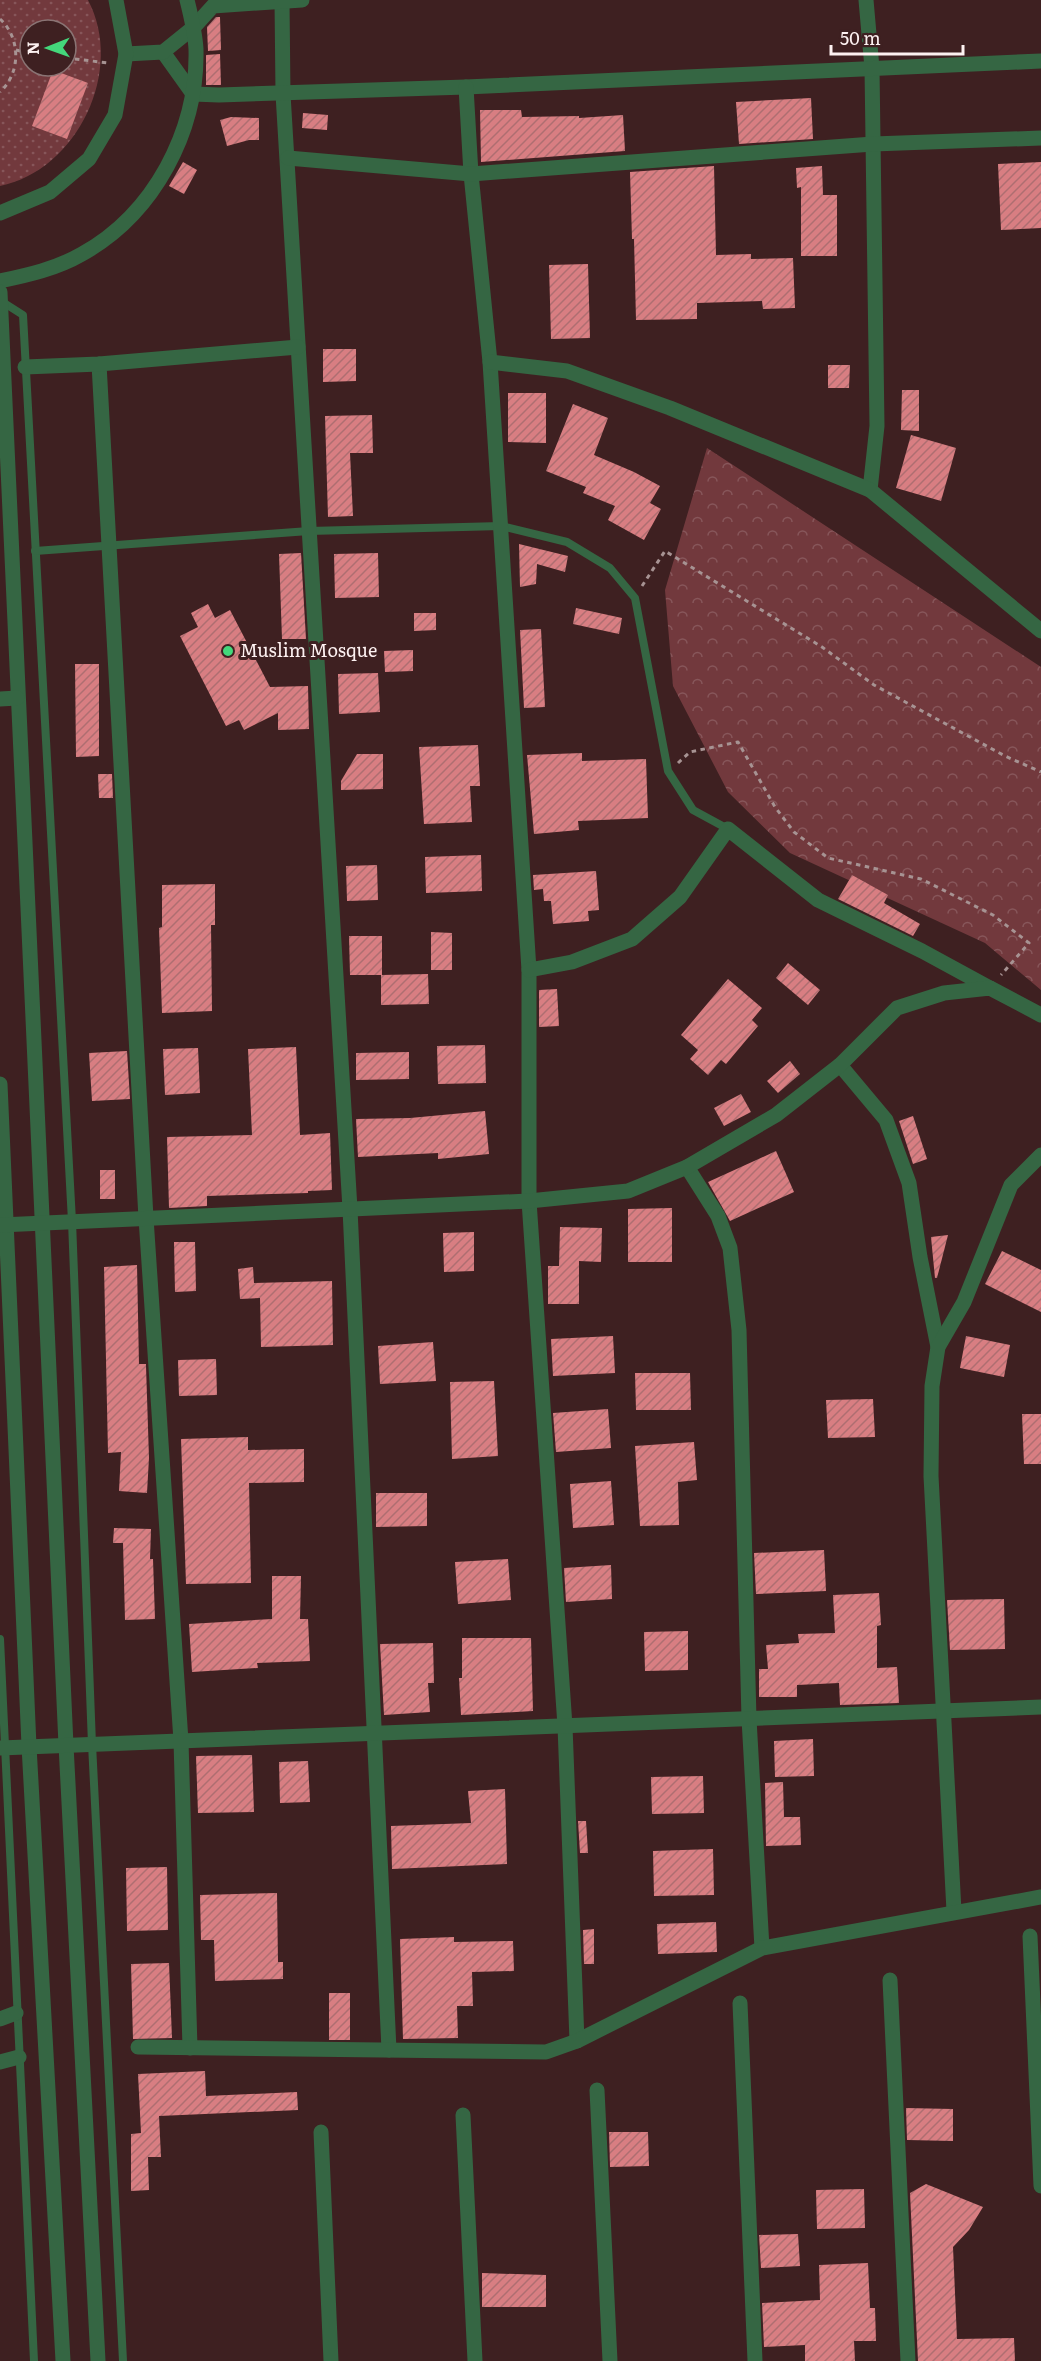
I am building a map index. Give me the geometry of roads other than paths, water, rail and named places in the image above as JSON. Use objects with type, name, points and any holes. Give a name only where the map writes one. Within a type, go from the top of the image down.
[{"type":"street","points":[[1,217],[50,192],[89,159],[115,115],[126,59],[116,0]]},
{"type":"street","points":[[0,281],[42,272],[82,254],[118,229],[148,197],[172,159],[188,118],[193,94],[196,51],[194,27],[187,0]]},
{"type":"street","points":[[126,59],[163,52],[194,27],[213,6],[302,0]]},
{"type":"street","points":[[866,0],[872,68],[877,426],[870,490]]},
{"type":"street","points":[[282,1],[283,94],[351,1209],[388,2050]]},
{"type":"street","points":[[163,52],[193,94]]},
{"type":"street","points":[[193,94],[283,94],[466,87],[1041,61]]},
{"type":"street","points":[[466,87],[471,174],[490,362],[530,970],[529,1201],[565,1726],[577,2041]]},
{"type":"street","points":[[288,158],[471,174],[873,144],[1041,138]]},
{"type":"street","points":[[1,296],[17,698],[66,1745],[98,2361]]},
{"type":"street","points":[[25,367],[99,364],[298,347]]},
{"type":"street","points":[[490,362],[567,371],[670,408],[870,490],[1041,631]]},
{"type":"street","points":[[99,364],[146,1218],[181,1741],[190,2048]]},
{"type":"street","points":[[0,699],[17,698]]},
{"type":"street","points":[[530,970],[572,962],[632,939],[680,897],[728,829],[818,900],[922,951],[1041,1015]]},
{"type":"street","points":[[3,1224],[529,1201],[628,1191],[687,1167],[776,1115],[840,1065],[897,1008],[944,993],[990,988]]},
{"type":"street","points":[[840,1065],[886,1120],[909,1183],[920,1257],[938,1347],[932,1386],[931,1476],[954,1911]]},
{"type":"street","points":[[0,1084],[3,1224],[63,2361]]},
{"type":"street","points":[[938,1347],[964,1302],[1011,1185],[1041,1155]]},
{"type":"street","points":[[687,1167],[717,1216],[730,1248],[739,1330],[748,1719],[762,1948]]},
{"type":"street","points":[[3,1748],[1041,1707]]},
{"type":"street","points":[[138,2047],[546,2052],[577,2041],[762,1948],[954,1911],[1041,1897]]},
{"type":"street","points":[[1030,1936],[1041,2186]]},
{"type":"street","points":[[890,1980],[908,2361]]},
{"type":"street","points":[[740,2003],[755,2361]]},
{"type":"street","points":[[0,2019],[16,2013]]},
{"type":"street","points":[[0,2062],[19,2057]]},
{"type":"street","points":[[597,2090],[610,2361]]},
{"type":"street","points":[[463,2115],[475,2361]]},
{"type":"street","points":[[321,2132],[331,2361]]},
{"type":"lane","points":[[1,296],[23,315],[72,1221],[92,1744],[123,2361]]},
{"type":"lane","points":[[35,551],[309,531],[501,526],[567,542],[610,568],[635,598],[668,771],[693,810],[728,829]]},
{"type":"lane","points":[[0,1639],[3,1748],[34,2361]]},
{"type":"place","name":"Muslim Mosque","points":[[228,651]]}]
